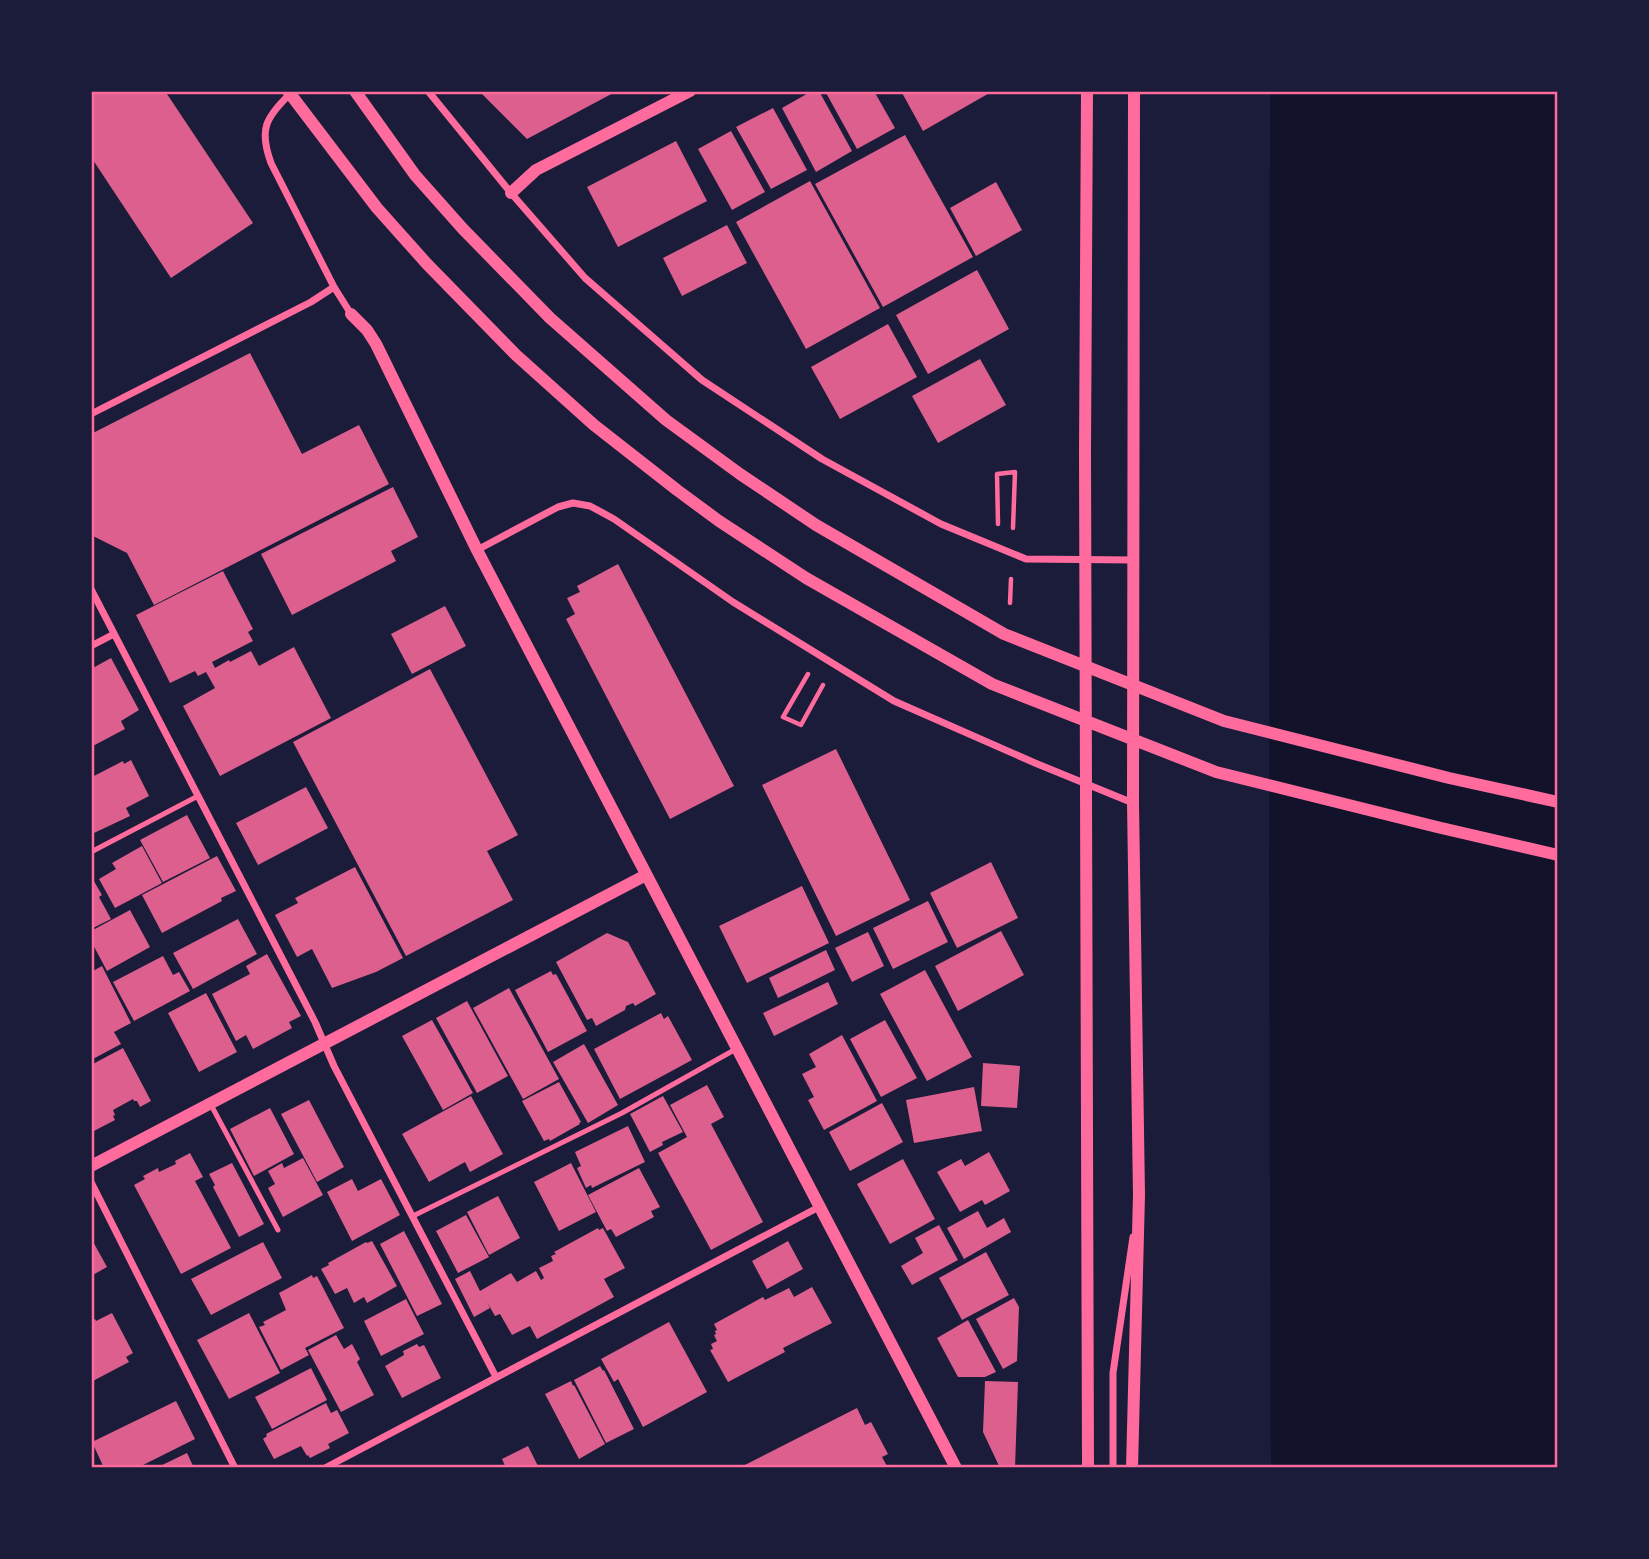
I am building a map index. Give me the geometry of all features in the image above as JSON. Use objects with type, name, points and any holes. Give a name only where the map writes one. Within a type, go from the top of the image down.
[{"type":"street","points":[[355,91],[415,175],[463,229],[550,318],[666,419],[740,474],[816,525],[1004,634],[1224,721],[1449,778],[1558,802]]},
{"type":"street","points":[[428,91],[585,278],[702,380],[822,459],[941,524],[1026,559],[1133,560]]},
{"type":"street","points":[[511,193],[537,170],[690,91]]},
{"type":"street","points":[[1087,91],[1089,1462]]},
{"type":"street","points":[[1132,1468],[1139,1195],[1133,803],[1134,91]]},
{"type":"street","points":[[956,1468],[477,550],[376,344],[351,314],[334,287],[271,163],[264,133],[274,110],[289,92],[377,208],[426,264],[526,364],[645,466],[719,521],[806,578],[992,684],[1216,772],[1558,855]]},
{"type":"street","points":[[91,414],[311,302],[334,287]]},
{"type":"street","points":[[477,550],[558,508],[573,503],[590,506],[614,519],[733,602],[894,701],[1133,803]]},
{"type":"street","points":[[91,589],[496,1377]]},
{"type":"street","points":[[91,646],[114,634]]},
{"type":"street","points":[[91,1166],[646,875]]},
{"type":"street","points":[[91,1182],[235,1468]]},
{"type":"street","points":[[1113,1468],[1113,1373],[1139,1195]]},
{"type":"street","points":[[325,1468],[819,1207]]},
{"type":"lane","points":[[91,852],[198,796]]},
{"type":"lane","points":[[413,1216],[622,1113],[736,1049]]},
{"type":"lane","points":[[210,1103],[278,1230]]},
{"type":"path","points":[[998,524],[997,474],[1015,472],[1014,518]]},
{"type":"path","points":[[800,688],[783,717],[801,725],[823,685]]},
{"type":"shaded area","points":[[1270,91],[1558,91],[1558,1468],[1271,1468]]},
{"type":"building","points":[[91,91],[165,91],[253,223],[171,278],[91,157]]},
{"type":"building","points":[[479,91],[617,91],[527,139]]},
{"type":"building","points":[[812,91],[819,91],[852,151],[816,172],[782,108]]},
{"type":"building","points":[[825,91],[874,91],[895,128],[857,149]]},
{"type":"building","points":[[901,91],[993,91],[923,131]]},
{"type":"building","points":[[773,108],[807,170],[771,189],[736,127]]},
{"type":"building","points":[[731,131],[765,192],[732,210],[698,149]]},
{"type":"building","points":[[905,135],[973,257],[883,307],[815,184]]},
{"type":"building","points":[[676,141],[707,201],[618,247],[587,187]]},
{"type":"building","points":[[810,181],[880,308],[806,349],[736,222]]},
{"type":"building","points":[[996,182],[1022,230],[976,256],[950,208]]},
{"type":"building","points":[[727,225],[747,263],[682,296],[663,258]]},
{"type":"building","points":[[977,270],[1009,329],[928,374],[896,315]]},
{"type":"building","points":[[888,324],[917,377],[840,419],[811,367]]},
{"type":"building","points":[[250,353],[302,454],[359,425],[389,484],[154,605],[127,553],[91,535],[91,434]]},
{"type":"building","points":[[980,359],[1006,405],[938,443],[912,396]]},
{"type":"building","points":[[393,487],[418,537],[391,551],[396,561],[292,615],[261,554]]},
{"type":"building","points":[[618,564],[734,786],[670,819],[566,619],[575,614],[567,598],[580,592],[577,586]]},
{"type":"building","points":[[223,571],[253,629],[248,632],[253,641],[212,662],[215,668],[251,651],[259,666],[294,647],[331,718],[220,776],[183,706],[215,688],[206,672],[198,676],[195,671],[170,683],[136,615]]},
{"type":"building","points":[[445,606],[466,646],[412,674],[391,634]]},
{"type":"building","points":[[111,658],[139,710],[121,721],[125,729],[91,747],[91,669]]},
{"type":"building","points":[[430,669],[518,835],[487,851],[513,900],[406,956],[293,742]]},
{"type":"building","points":[[836,749],[910,900],[836,936],[762,785]]},
{"type":"building","points":[[131,760],[149,796],[126,808],[130,816],[94,833],[91,827],[91,774],[94,776],[123,761],[124,764]]},
{"type":"building","points":[[306,787],[328,828],[258,865],[236,823]]},
{"type":"building","points":[[187,815],[210,858],[163,882],[140,840]]},
{"type":"building","points":[[142,846],[162,883],[115,908],[99,879],[116,869],[112,863]]},
{"type":"building","points":[[217,856],[236,891],[162,933],[142,895]]},
{"type":"building","points":[[991,862],[1018,918],[957,948],[930,893]]},
{"type":"building","points":[[355,867],[403,958],[376,972],[332,988],[312,949],[297,957],[275,915],[298,903],[295,898]]},
{"type":"building","points":[[91,876],[111,919],[91,929]]},
{"type":"building","points":[[802,886],[829,943],[747,983],[719,926]]},
{"type":"building","points":[[928,901],[948,942],[893,969],[873,928]]},
{"type":"building","points":[[130,910],[150,947],[107,971],[91,941],[91,931]]},
{"type":"building","points":[[238,919],[257,954],[193,989],[173,953]]},
{"type":"building","points":[[1001,931],[1024,975],[958,1011],[935,966]]},
{"type":"building","points":[[868,932],[884,966],[852,982],[835,948]]},
{"type":"building","points":[[607,933],[628,942],[656,994],[635,1006],[633,1003],[626,1006],[625,1010],[596,1026],[592,1018],[587,1020],[556,962]]},
{"type":"building","points":[[826,950],[835,970],[778,998],[769,978]]},
{"type":"building","points":[[267,954],[301,1016],[289,1022],[292,1028],[253,1049],[246,1035],[236,1041],[212,994],[250,974],[246,966]]},
{"type":"building","points":[[163,956],[173,975],[179,972],[190,991],[134,1021],[113,982]]},
{"type":"building","points":[[102,966],[131,1023],[114,1032],[121,1044],[91,1060],[91,972]]},
{"type":"building","points":[[925,970],[972,1057],[927,1081],[880,994]]},
{"type":"building","points":[[551,971],[553,975],[556,974],[587,1031],[548,1052],[515,990]]},
{"type":"building","points":[[828,982],[838,1004],[774,1036],[763,1013]]},
{"type":"building","points":[[509,988],[559,1079],[523,1099],[473,1008]]},
{"type":"building","points":[[206,993],[237,1052],[199,1072],[168,1013]]},
{"type":"building","points":[[467,1001],[508,1076],[477,1093],[436,1018]]},
{"type":"building","points":[[661,1013],[664,1019],[668,1016],[692,1060],[620,1099],[594,1049]]},
{"type":"building","points":[[432,1020],[473,1093],[443,1110],[402,1036]]},
{"type":"building","points":[[885,1020],[917,1078],[881,1097],[850,1039]]},
{"type":"building","points":[[842,1035],[877,1101],[824,1130],[808,1100],[814,1097],[802,1074],[816,1067],[809,1054]]},
{"type":"building","points":[[584,1044],[618,1105],[588,1123],[553,1062]]},
{"type":"building","points":[[123,1048],[151,1101],[140,1107],[133,1099],[113,1110],[115,1120],[94,1131],[91,1126],[91,1065]]},
{"type":"building","points":[[983,1063],[1020,1066],[1017,1108],[981,1106]]},
{"type":"building","points":[[559,1082],[581,1122],[550,1141],[544,1141],[522,1101]]},
{"type":"building","points":[[707,1085],[724,1117],[711,1124],[763,1222],[711,1250],[658,1153],[687,1137],[670,1105]]},
{"type":"building","points":[[974,1087],[982,1131],[914,1143],[906,1100]]},
{"type":"building","points":[[471,1096],[503,1154],[470,1172],[465,1162],[429,1182],[402,1134]]},
{"type":"building","points":[[663,1096],[683,1132],[662,1142],[663,1145],[650,1152],[630,1114]]},
{"type":"building","points":[[309,1100],[344,1167],[317,1182],[281,1114]]},
{"type":"building","points":[[882,1103],[903,1142],[850,1171],[829,1132]]},
{"type":"building","points":[[270,1108],[294,1154],[254,1176],[230,1129]]},
{"type":"building","points":[[628,1126],[645,1162],[592,1188],[591,1185],[586,1188],[577,1168],[581,1166],[575,1152]]},
{"type":"building","points":[[989,1152],[1010,1191],[985,1205],[982,1200],[960,1212],[937,1172],[961,1159],[965,1166]]},
{"type":"building","points":[[190,1153],[203,1177],[195,1181],[231,1248],[181,1274],[134,1185],[145,1179],[143,1176],[158,1168],[159,1172],[176,1164],[175,1161]]},
{"type":"building","points":[[303,1158],[323,1195],[283,1217],[268,1188],[275,1184],[268,1171],[282,1163],[284,1168]]},
{"type":"building","points":[[903,1159],[935,1219],[890,1244],[857,1184]]},
{"type":"building","points":[[232,1163],[264,1224],[239,1237],[209,1174]]},
{"type":"building","points":[[571,1163],[596,1212],[559,1231],[534,1182]]},
{"type":"building","points":[[639,1168],[660,1207],[651,1211],[654,1217],[616,1237],[611,1229],[607,1231],[588,1195]]},
{"type":"building","points":[[352,1179],[358,1191],[381,1179],[400,1215],[352,1241],[327,1192]]},
{"type":"building","points":[[498,1196],[520,1238],[489,1255],[467,1212]]},
{"type":"building","points":[[978,1211],[987,1228],[1004,1218],[1011,1232],[964,1259],[947,1228]]},
{"type":"building","points":[[466,1215],[489,1257],[458,1273],[436,1231]]},
{"type":"building","points":[[939,1225],[958,1260],[912,1285],[901,1266],[923,1253],[915,1238]]},
{"type":"building","points":[[598,1228],[603,1228],[625,1268],[604,1279],[614,1297],[537,1339],[530,1326],[512,1335],[500,1314],[495,1316],[487,1302],[490,1308],[474,1317],[455,1279],[470,1271],[480,1291],[511,1273],[517,1282],[536,1271],[541,1280],[544,1278],[539,1268],[553,1261],[551,1256],[556,1254],[554,1252]]},
{"type":"building","points":[[404,1231],[442,1304],[417,1316],[380,1244]]},
{"type":"building","points":[[91,1238],[107,1267],[91,1276]]},
{"type":"building","points":[[372,1241],[397,1286],[367,1303],[364,1297],[354,1303],[347,1288],[335,1294],[321,1269]]},
{"type":"building","points":[[788,1241],[803,1269],[767,1289],[752,1261]]},
{"type":"building","points":[[263,1242],[282,1278],[211,1315],[191,1279]]},
{"type":"building","points":[[986,1252],[1009,1295],[962,1320],[939,1278]]},
{"type":"building","points":[[312,1275],[313,1278],[317,1276],[344,1328],[305,1348],[309,1355],[281,1370],[259,1327],[286,1310],[279,1293]]},
{"type":"building","points":[[812,1287],[832,1323],[783,1348],[785,1352],[728,1382],[710,1350],[713,1349],[711,1344],[717,1341],[714,1324],[763,1297],[765,1300],[789,1288],[794,1297]]},
{"type":"building","points":[[1014,1298],[1019,1307],[1017,1361],[1003,1369],[976,1319]]},
{"type":"building","points":[[406,1299],[424,1334],[381,1356],[364,1321]]},
{"type":"building","points":[[112,1313],[133,1353],[126,1357],[129,1362],[91,1382],[91,1321]]},
{"type":"building","points":[[249,1313],[280,1373],[229,1399],[197,1340]]},
{"type":"building","points":[[968,1320],[996,1372],[985,1377],[958,1377],[937,1338]]},
{"type":"building","points":[[669,1322],[707,1392],[643,1427],[618,1379],[614,1382],[601,1359]]},
{"type":"building","points":[[336,1335],[344,1349],[352,1344],[360,1359],[357,1362],[374,1395],[341,1412],[308,1350]]},
{"type":"building","points":[[417,1344],[419,1347],[424,1345],[441,1378],[402,1398],[385,1366],[404,1355],[403,1351]]},
{"type":"building","points":[[600,1366],[634,1429],[606,1443],[574,1380]]},
{"type":"building","points":[[311,1368],[327,1400],[272,1429],[255,1397]]},
{"type":"building","points":[[571,1381],[605,1444],[579,1459],[545,1394]]},
{"type":"building","points":[[985,1381],[1018,1382],[1015,1468],[1000,1468],[983,1432]]},
{"type":"building","points":[[176,1401],[195,1439],[137,1468],[104,1468],[92,1442]]},
{"type":"building","points":[[326,1403],[331,1413],[337,1410],[349,1433],[328,1444],[330,1448],[310,1458],[301,1446],[274,1459],[263,1439],[266,1434]]},
{"type":"building","points":[[857,1408],[865,1425],[871,1422],[888,1454],[882,1457],[888,1468],[739,1468]]},
{"type":"building","points":[[528,1446],[539,1468],[506,1468],[502,1459]]},
{"type":"building","points":[[187,1453],[194,1468],[156,1468]]}]
